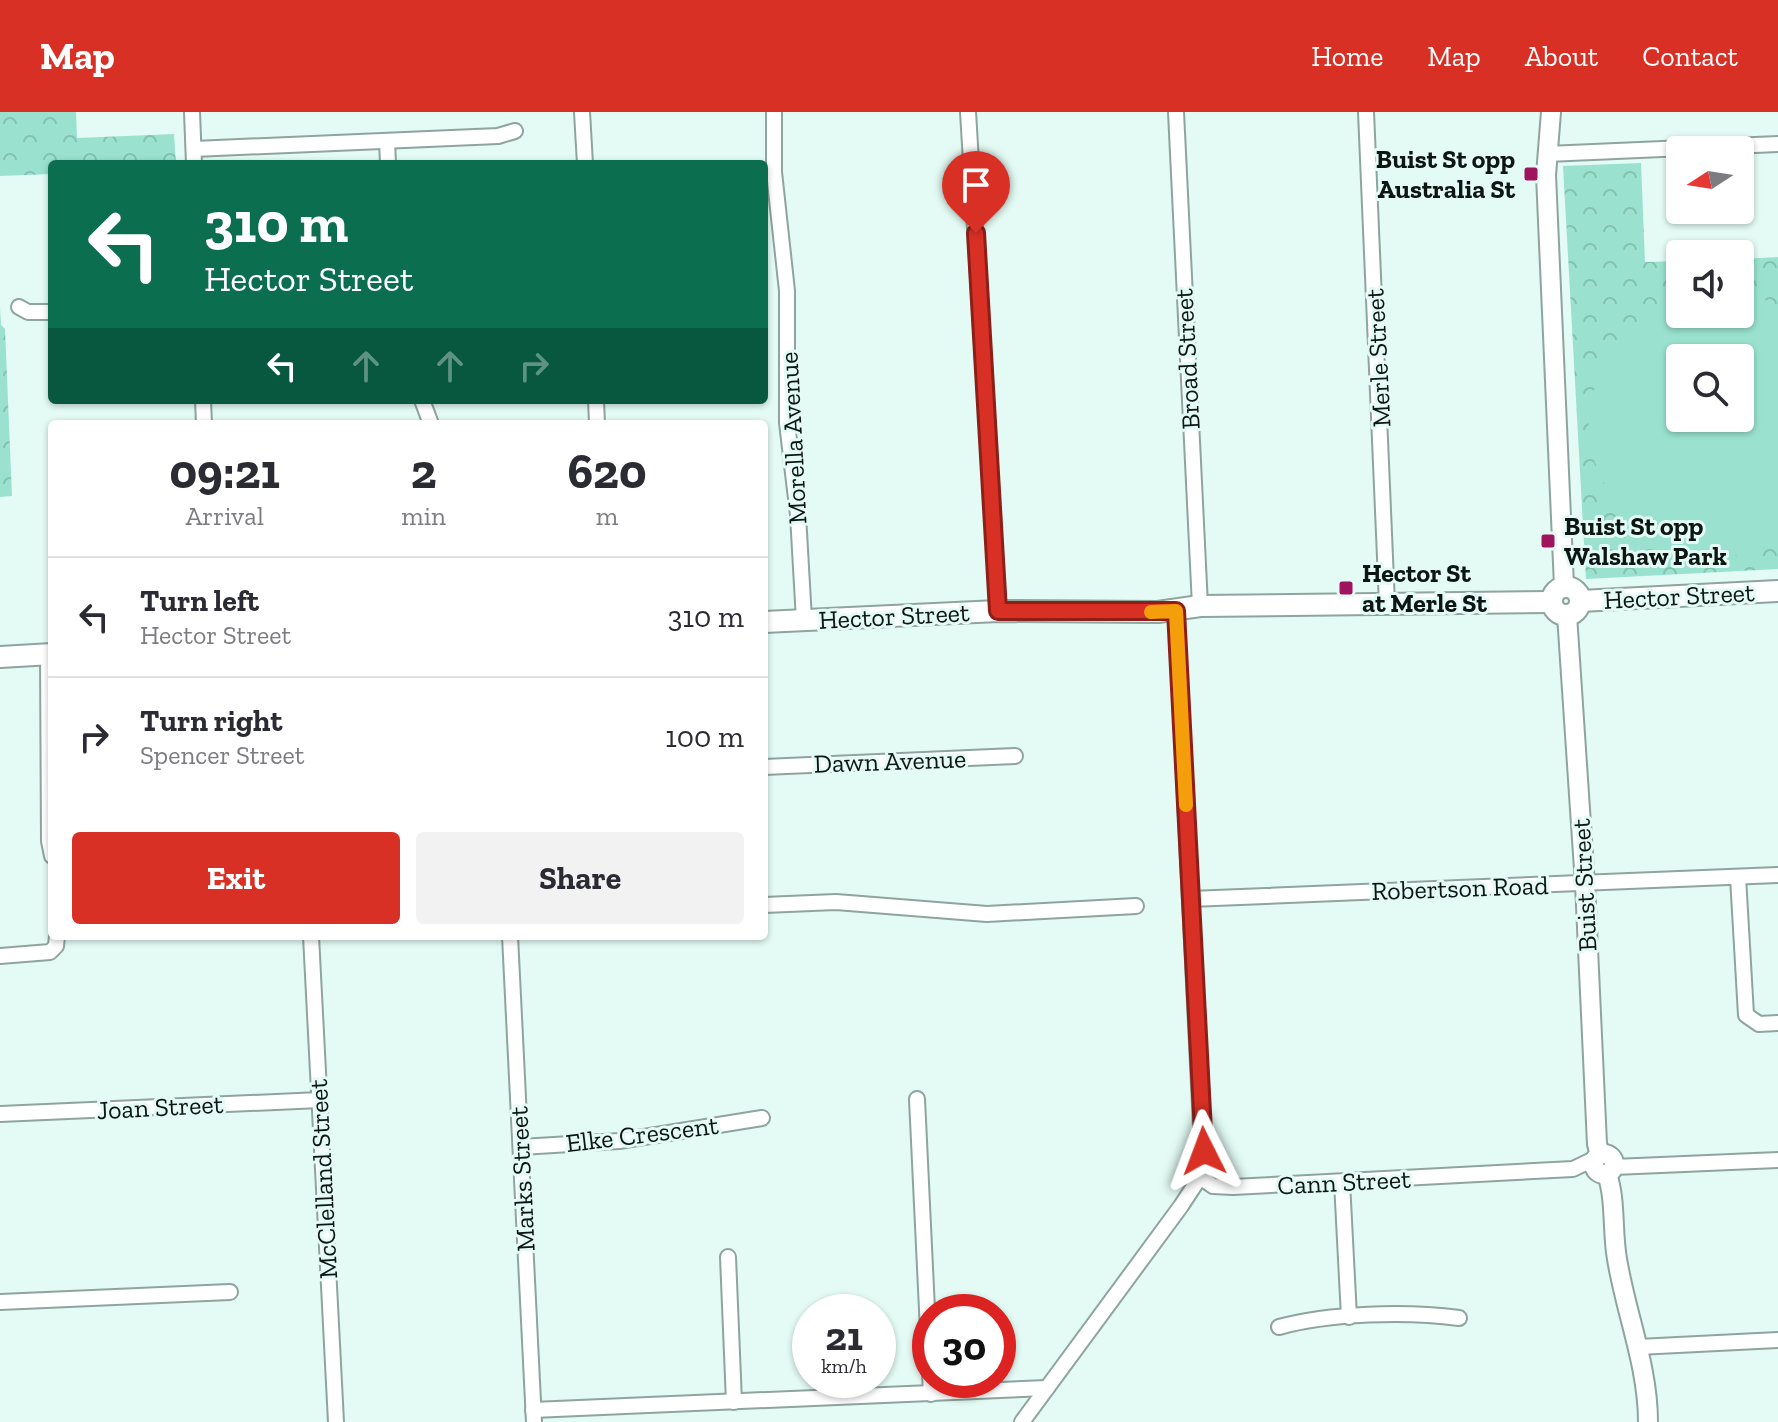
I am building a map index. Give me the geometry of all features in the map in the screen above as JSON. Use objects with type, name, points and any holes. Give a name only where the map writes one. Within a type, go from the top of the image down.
[{"type":"main road","name":"Hector Street","points":[[768,622],[998,611],[1176,611],[1200,606],[1566,601],[1778,591]]},
{"type":"main road","points":[[0,657],[48,654]]},
{"type":"street","points":[[192,112],[194,156],[498,136],[515,131]]},
{"type":"street","points":[[582,112],[585,160]]},
{"type":"street","name":"Morella Avenue","points":[[774,112],[774,172],[787,291],[787,423],[798,515],[804,620]]},
{"type":"street","points":[[968,112],[998,611]]},
{"type":"street","name":"Broad Street","points":[[1176,112],[1200,606]]},
{"type":"street","name":"Merle Street","points":[[1366,112],[1387,604]]},
{"type":"street","name":"Buist Street","points":[[1551,112],[1547,206],[1597,1144],[1611,1185],[1619,1275],[1645,1380],[1648,1422]]},
{"type":"street","points":[[387,141],[388,160]]},
{"type":"street","points":[[1547,154],[1778,144]]},
{"type":"street","points":[[19,307],[28,312],[48,312]]},
{"type":"street","points":[[1022,1422],[1200,1177],[1204,1151],[1176,611]]},
{"type":"street","name":"Dawn Avenue","points":[[768,767],[1015,756]]},
{"type":"street","name":"Robertson Road","points":[[1190,899],[1778,875]]},
{"type":"street","points":[[1738,877],[1746,1015],[1759,1024],[1778,1023]]},
{"type":"street","points":[[768,905],[836,902],[987,914],[1136,906]]},
{"type":"street","points":[[0,956],[50,952],[57,940]]},
{"type":"street","name":"McClelland Street","points":[[311,940],[336,1422]]},
{"type":"street","name":"Marks Street","points":[[510,940],[534,1416]]},
{"type":"street","points":[[917,1099],[926,1294]]},
{"type":"street","name":"Joan Street","points":[[0,1114],[320,1100]]},
{"type":"street","name":"Elke Crescent","points":[[521,1147],[619,1141],[762,1118]]},
{"type":"street","name":"Cann Street","points":[[1200,1177],[1213,1186],[1233,1187],[1573,1169],[1605,1163],[1778,1160]]},
{"type":"street","points":[[1342,1182],[1349,1317]]},
{"type":"street","points":[[728,1257],[734,1402]]},
{"type":"street","points":[[0,1302],[230,1292]]},
{"type":"street","points":[[1279,1327],[1306,1320],[1349,1317],[1431,1314],[1459,1318]]},
{"type":"street","points":[[1638,1347],[1778,1340]]},
{"type":"street","points":[[1016,1390],[1047,1388]]},
{"type":"street","points":[[534,1416],[734,1402],[912,1395]]},
{"type":"green space","points":[[0,112],[76,112],[77,138],[174,134],[176,160],[48,160],[48,174],[0,176]]},
{"type":"green space","points":[[1641,163],[1645,262],[1666,261],[1666,328],[1754,328],[1754,258],[1778,257],[1778,569],[1586,579],[1563,166]]},
{"type":"green space","points":[[1754,295],[1778,306],[1778,544],[1725,557],[1706,557],[1681,551],[1658,541],[1638,526],[1620,508],[1605,486],[1595,463],[1590,438],[1590,404],[1595,386],[1612,354],[1629,331],[1666,306],[1666,328],[1754,328]]},
{"type":"green space","points":[[0,307],[1,325],[5,329],[12,496],[0,497]]},
{"type":"slow traffic","points":[[1151,612],[1176,611],[1186,805]]},
{"type":"place","name":"Buist St opp Australia St","points":[[1531,174]]},
{"type":"place","name":"Buist St opp Walshaw Park","points":[[1548,541]]},
{"type":"place","name":"Hector St at Merle St","points":[[1346,588]]},
{"type":"route","points":[[976,233],[998,611],[1176,611],[1204,1151]]}]
